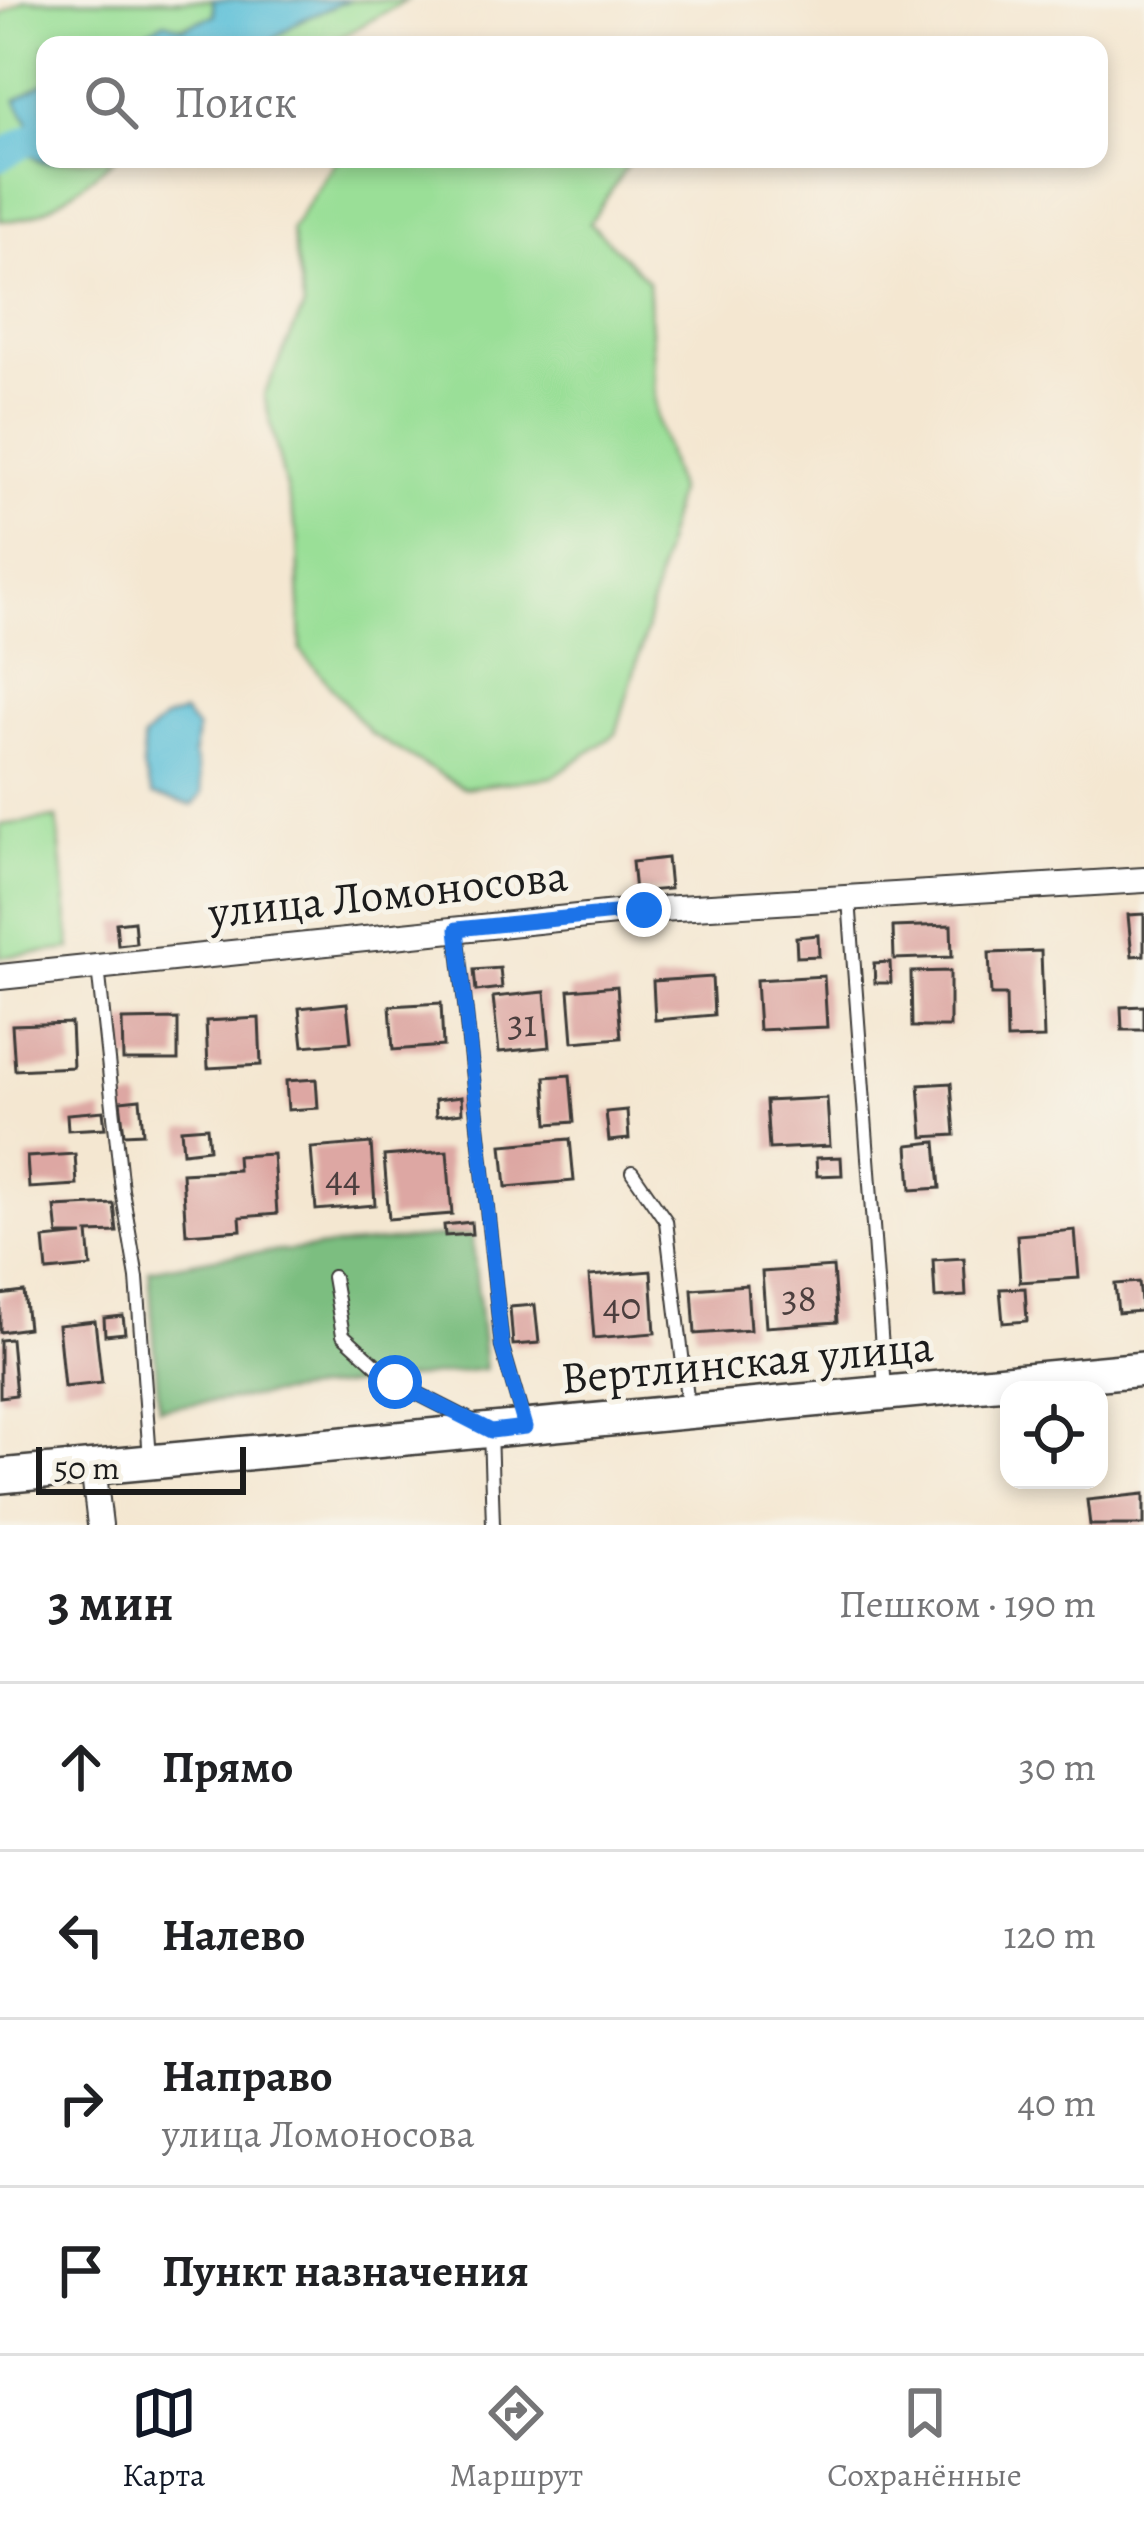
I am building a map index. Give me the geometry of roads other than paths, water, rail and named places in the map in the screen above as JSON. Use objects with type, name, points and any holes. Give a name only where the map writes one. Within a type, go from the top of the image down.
[{"type":"main road","name":"Вертлинская улица","points":[[0,1476],[1144,1369]]},
{"type":"street","name":"улица Ломоносова","points":[[0,977],[644,910],[1144,880]]},
{"type":"street","points":[[93,1466],[100,1525]]},
{"type":"lane","points":[[849,899],[886,1395]]},
{"type":"lane","points":[[457,929],[508,1429],[493,1525]]},
{"type":"lane","points":[[98,967],[122,1190],[137,1278],[150,1460]]},
{"type":"lane","points":[[632,1172],[666,1221],[689,1413]]},
{"type":"lane","points":[[333,1277],[343,1334],[395,1382],[508,1429]]},
{"type":"water","points":[[213,0],[349,0],[299,21],[278,36],[137,36],[165,22],[183,28],[214,15]]},
{"type":"water","points":[[36,88],[36,158],[27,152],[29,122],[16,100]]},
{"type":"water","points":[[183,713],[197,729],[194,755],[203,793],[193,805],[153,795],[143,769],[143,739],[164,719]]},
{"type":"waterway","points":[[0,156],[36,136]]}]
